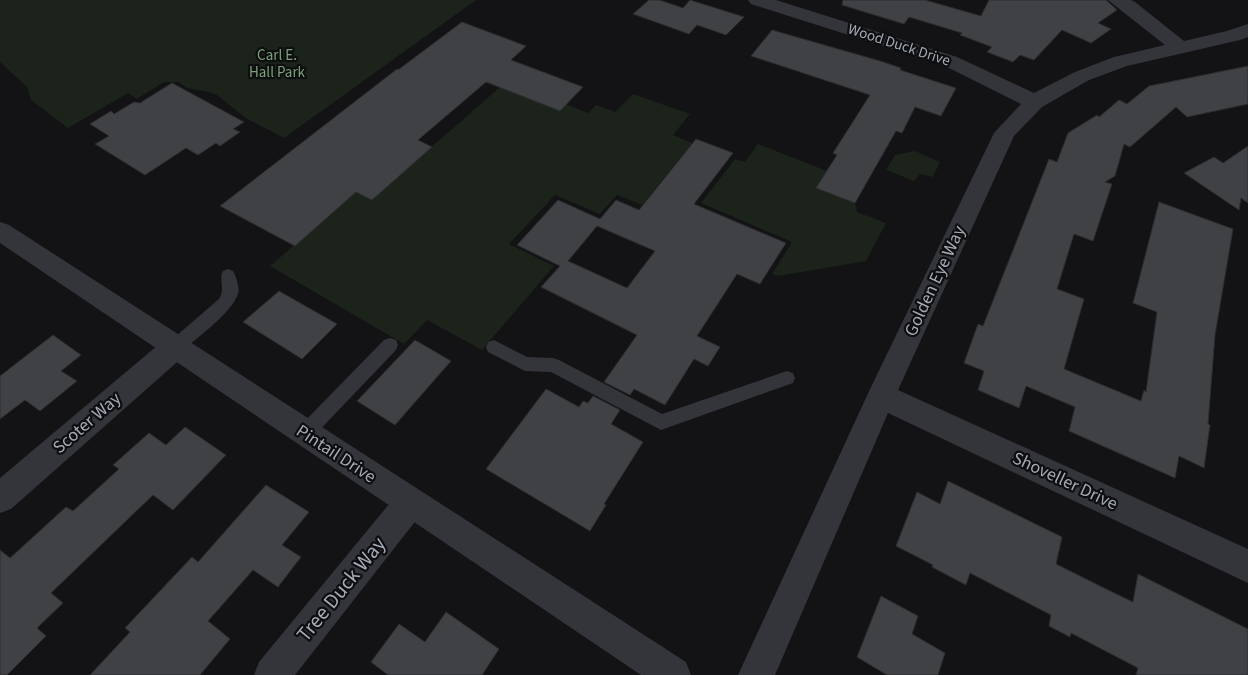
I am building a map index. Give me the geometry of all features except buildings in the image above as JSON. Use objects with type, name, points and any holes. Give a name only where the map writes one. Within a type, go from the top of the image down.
[{"type":"street","name":"Wood Duck Drive","points":[[757,0],[950,61],[1035,102]]},
{"type":"street","points":[[1117,0],[1128,6],[1180,48]]},
{"type":"street","name":"Golden Eye Way","points":[[756,675],[881,396],[1005,133],[1035,102],[1082,76],[1121,61],[1233,36],[1248,30]]},
{"type":"street","name":"Pintail Drive","points":[[0,231],[174,348],[673,675]]},
{"type":"street","name":"Scoter Way","points":[[0,498],[174,348]]},
{"type":"street","name":"Shoveller Drive","points":[[881,396],[1248,566]]},
{"type":"street","name":"Tree Duck Way","points":[[272,675],[410,502]]},
{"type":"lane","points":[[174,348],[225,303],[231,292],[228,275]]},
{"type":"lane","points":[[305,433],[390,345]]},
{"type":"lane","points":[[494,347],[525,364],[554,365],[661,422],[786,378]]},
{"type":"green space","name":"Carl E. Hall Park","points":[[0,0],[476,0],[284,138],[247,119],[217,95],[187,88],[178,82],[164,82],[137,99],[128,93],[68,128],[31,100],[27,87],[0,62]]},
{"type":"green space","points":[[500,87],[566,104],[588,113],[596,105],[615,112],[633,94],[690,114],[673,135],[692,143],[642,205],[617,195],[600,214],[555,195],[509,244],[554,266],[482,350],[427,320],[404,344],[270,266],[356,192],[372,199]]},
{"type":"green space","points":[[758,144],[827,171],[815,190],[817,188],[855,203],[857,212],[886,223],[866,261],[778,276],[772,274],[792,242],[701,203],[735,159],[745,162]]},
{"type":"green space","points":[[915,151],[940,162],[933,177],[920,174],[914,181],[886,170],[895,155]]}]
